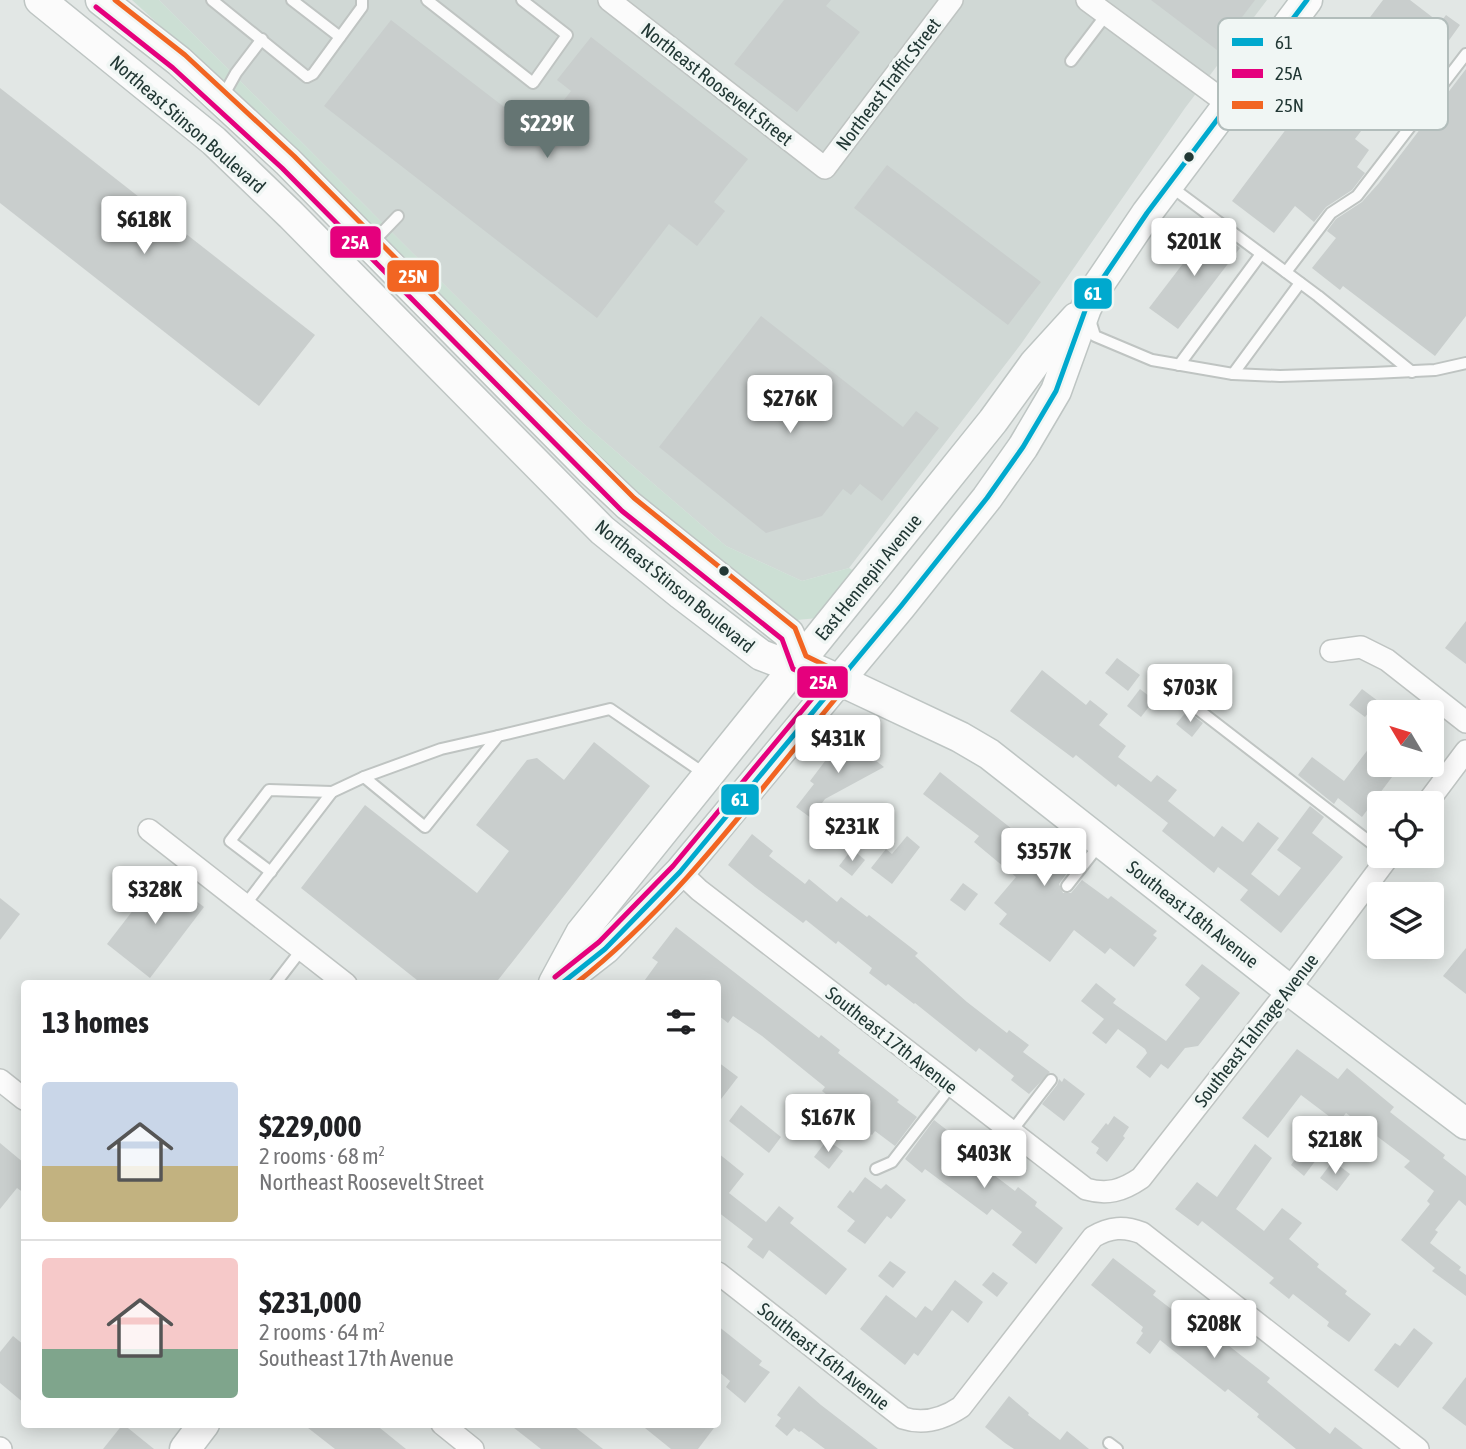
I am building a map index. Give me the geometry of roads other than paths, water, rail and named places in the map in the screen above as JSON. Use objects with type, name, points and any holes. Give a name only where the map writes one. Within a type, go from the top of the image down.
[{"type":"main road","name":"Northeast Stinson Boulevard","points":[[40,0],[214,141],[291,215],[602,530],[761,655],[782,663],[799,663],[789,634],[628,505],[222,98],[101,0]]},
{"type":"main road","name":"East Hennepin Avenue","points":[[1293,18],[1307,0]]},
{"type":"main road","name":"East Hennepin Avenue","points":[[556,980],[581,933],[993,421],[1035,363],[1086,308],[1130,236],[1218,118]]},
{"type":"main road","name":"East Hennepin Avenue","points":[[566,980],[605,949],[680,872],[987,498],[1023,447],[1056,391],[1086,308]]},
{"type":"main road","name":"Southeast 18th Avenue","points":[[799,663],[960,737],[989,754],[1466,1124]]},
{"type":"main road","points":[[185,1449],[201,1428]]},
{"type":"street","name":"Northeast Roosevelt Street","points":[[608,0],[825,168]]},
{"type":"street","name":"Northeast Traffic Street","points":[[825,168],[952,0]]},
{"type":"street","points":[[1087,0],[1218,97]]},
{"type":"street","points":[[1331,652],[1361,648],[1387,660],[1466,722]]},
{"type":"street","points":[[1436,791],[1466,751]]},
{"type":"street","points":[[149,830],[341,980]]},
{"type":"street","name":"Southeast Talmage Avenue","points":[[1112,1192],[1128,1187],[1141,1178],[1289,989],[1379,868]]},
{"type":"street","name":"Southeast 17th Avenue","points":[[680,872],[699,890],[1086,1189],[1102,1193],[1112,1192]]},
{"type":"street","points":[[0,1080],[21,1097]]},
{"type":"street","name":"Southeast 16th Avenue","points":[[721,1275],[903,1418],[916,1422],[936,1420],[961,1407],[1093,1237],[1104,1231],[1130,1228],[1142,1233],[1418,1449]]},
{"type":"street","points":[[447,1428],[473,1449]]},
{"type":"lane","points":[[212,0],[307,77],[313,74],[362,7],[362,0]]},
{"type":"lane","points":[[292,0],[340,37]]},
{"type":"lane","points":[[427,0],[533,83],[567,35],[522,0]]},
{"type":"lane","points":[[1071,61],[1106,15]]},
{"type":"lane","points":[[222,98],[236,73],[262,39]]},
{"type":"lane","points":[[1448,78],[1466,54]]},
{"type":"lane","points":[[1286,272],[1331,213],[1357,197],[1408,130]]},
{"type":"lane","points":[[1168,185],[1286,272],[1412,372]]},
{"type":"lane","points":[[370,245],[398,216]]},
{"type":"lane","points":[[1179,365],[1261,254]]},
{"type":"lane","points":[[1233,374],[1300,283]]},
{"type":"lane","points":[[1086,308],[1095,336],[1152,360],[1233,374],[1280,376],[1412,372],[1466,363]]},
{"type":"lane","points":[[1156,677],[1367,840]]},
{"type":"lane","points":[[271,872],[230,841],[269,790],[332,792],[364,777],[441,749],[610,709],[708,776]]},
{"type":"lane","points":[[364,777],[425,827],[498,736]]},
{"type":"lane","points":[[245,905],[332,792]]},
{"type":"lane","points":[[1067,886],[1101,842]]},
{"type":"lane","points":[[278,980],[302,949]]},
{"type":"lane","points":[[1011,1132],[1051,1080]]},
{"type":"lane","points":[[876,1169],[892,1163],[951,1086]]}]
